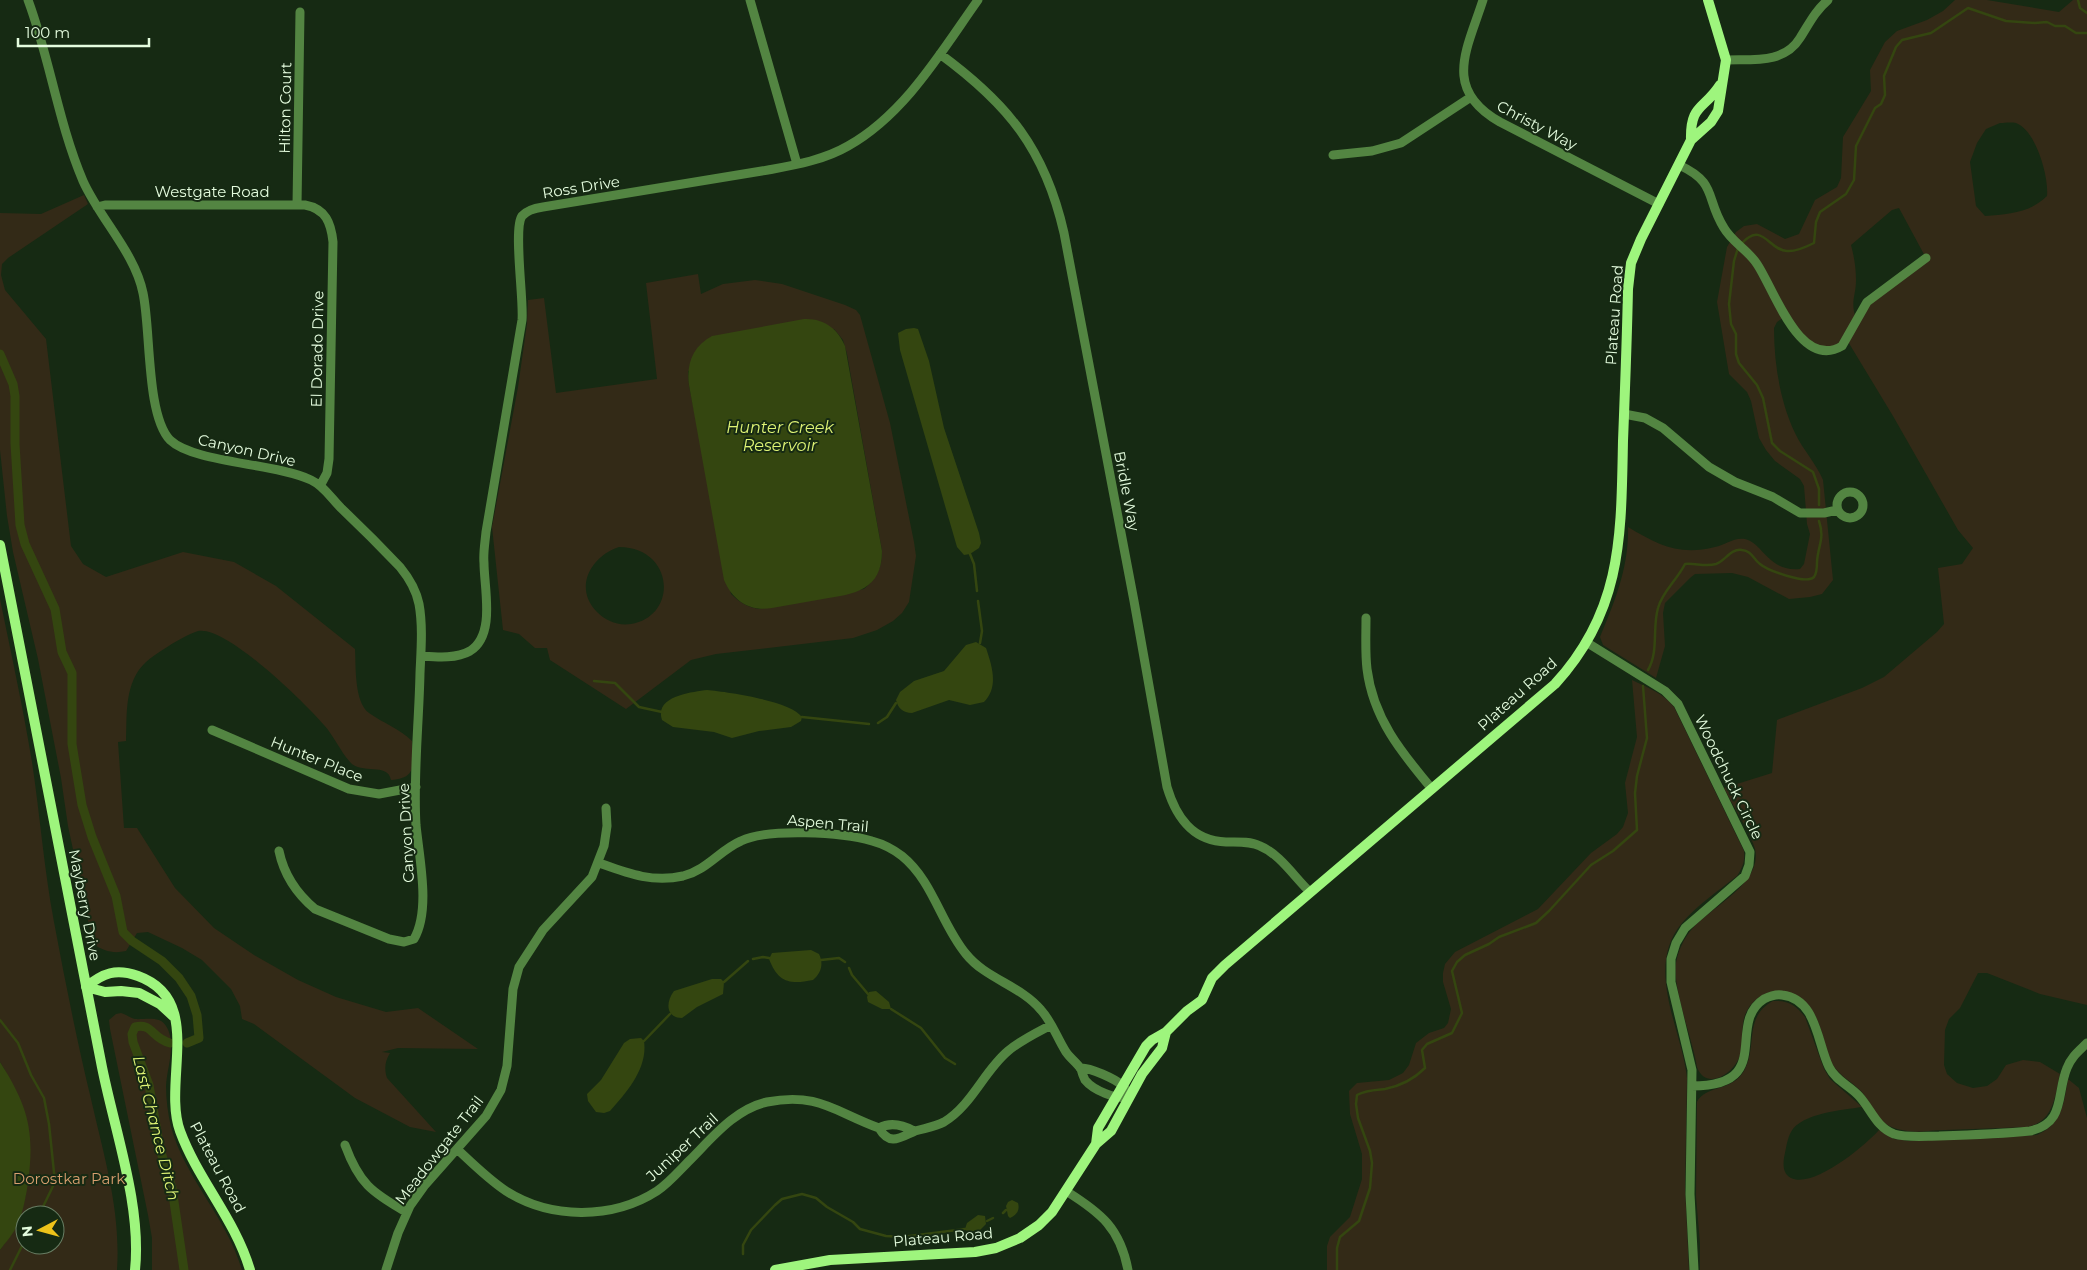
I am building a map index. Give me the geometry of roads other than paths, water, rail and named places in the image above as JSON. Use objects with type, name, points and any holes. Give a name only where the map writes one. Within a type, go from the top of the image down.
[{"type":"street","name":"Canyon Drive","points":[[28,0],[70,147],[84,182],[97,207],[131,261],[140,280],[145,305],[154,404],[160,426],[165,434],[178,446],[196,454],[276,468],[302,476],[320,486],[400,567],[413,584],[420,614],[421,656],[416,818],[422,902],[416,935],[410,941],[404,942],[389,939],[315,910],[287,877],[280,851]]},
{"type":"street","points":[[750,0],[797,164]]},
{"type":"street","name":"Ross Drive","points":[[421,656],[460,655],[470,651],[477,645],[486,627],[484,563],[486,532],[522,320],[518,228],[523,216],[528,212],[543,207],[797,164],[832,154],[863,136],[902,101],[940,54],[978,0]]},
{"type":"street","name":"Christy Way","points":[[1482,0],[1464,66],[1465,82],[1477,106],[1490,116],[1659,204]]},
{"type":"street","name":"Plateau Road","points":[[1096,1144],[1098,1128],[1146,1046],[1166,1032],[1202,1000],[1212,978],[1310,892],[1555,684],[1566,672],[1586,642],[1609,595],[1617,560],[1621,522],[1628,289],[1631,263],[1635,250],[1691,140],[1711,122],[1718,111],[1726,60],[1708,0]]},
{"type":"street","points":[[1726,60],[1764,59],[1781,56],[1788,52],[1799,40],[1817,10],[1828,0]]},
{"type":"street","name":"Hilton Court","points":[[297,205],[300,12]]},
{"type":"street","name":"Bridle Way","points":[[940,54],[980,84],[1012,118],[1041,164],[1055,201],[1064,234],[1167,787],[1176,811],[1188,827],[1205,838],[1215,841],[1244,842],[1261,846],[1278,859],[1310,892]]},
{"type":"street","name":"Plateau Road","points":[[1691,140],[1691,124],[1695,112],[1713,96],[1722,82]]},
{"type":"street","points":[[1333,155],[1372,151],[1401,143],[1471,97]]},
{"type":"street","points":[[1679,165],[1694,172],[1704,180],[1710,190],[1724,228],[1759,266],[1796,333],[1805,343],[1813,347],[1829,350],[1842,346],[1867,302],[1926,258]]},
{"type":"street","name":"Westgate Road","points":[[97,207],[105,205],[297,205],[311,206],[324,213]]},
{"type":"street","name":"El Dorado Drive","points":[[320,486],[328,466],[331,386],[333,242],[330,225],[324,213]]},
{"type":"street","points":[[1624,414],[1645,418],[1664,428],[1709,468],[1735,482],[1773,497],[1800,513],[1812,514],[1838,510]]},
{"type":"street","name":"Mayberry Drive","points":[[0,545],[86,987],[132,1206],[136,1242],[135,1270]]},
{"type":"street","points":[[1366,618],[1366,667],[1374,703],[1391,736],[1432,789]]},
{"type":"street","name":"Woodchuck Circle","points":[[1586,642],[1665,691],[1678,704],[1750,852],[1749,865],[1744,876],[1691,922],[1680,936],[1673,951],[1670,967],[1671,982],[1691,1060],[1690,1194],[1694,1270]]},
{"type":"street","name":"Hunter Place","points":[[212,730],[349,789],[379,794],[416,787]]},
{"type":"street","name":"Meadowgate Trail","points":[[386,1270],[406,1212],[425,1185],[486,1116],[501,1090],[509,1056],[513,989],[523,959],[543,930],[587,885],[599,863],[607,826],[606,808]]},
{"type":"street","name":"Aspen Trail","points":[[599,863],[636,876],[656,879],[670,878],[694,873],[738,842],[765,834],[789,833],[848,836],[873,841],[893,850],[911,864],[922,878],[958,942],[974,962],[994,978],[1029,998],[1041,1010],[1066,1051],[1080,1068],[1086,1081],[1114,1098]]},
{"type":"street","name":"Plateau Road","points":[[86,987],[109,972],[133,974],[161,988],[166,996],[174,1016],[179,1039],[174,1100],[180,1130],[191,1156],[238,1237],[250,1270]]},
{"type":"street","points":[[86,987],[105,992],[139,993],[160,1004],[174,1016]]},
{"type":"street","points":[[1692,1086],[1723,1082],[1737,1072],[1744,1058],[1749,1024],[1755,1008],[1769,997],[1783,995],[1795,1000],[1805,1008],[1813,1021],[1825,1059],[1833,1074],[1858,1094],[1878,1122],[1888,1131],[1912,1136],[2030,1131],[2045,1126],[2055,1115],[2068,1065],[2075,1054],[2087,1043]]},
{"type":"street","name":"Juniper Trail","points":[[457,1149],[496,1184],[518,1198],[538,1206],[578,1213],[614,1209],[650,1196],[667,1183],[725,1125],[744,1112],[765,1102],[789,1099],[821,1102],[879,1128],[885,1136],[895,1139],[933,1126],[950,1118],[958,1111],[1008,1051],[1051,1025]]},
{"type":"street","name":"Plateau Road","points":[[775,1270],[830,1260],[961,1253],[996,1248],[1020,1238],[1052,1212],[1096,1144],[1110,1131],[1146,1069],[1162,1048],[1166,1032]]},
{"type":"street","points":[[1080,1068],[1091,1069],[1122,1085],[1129,1097],[1114,1098]]},
{"type":"street","name":"Juniper Trail","points":[[879,1128],[897,1125],[914,1132]]},
{"type":"street","points":[[345,1145],[364,1183],[376,1194],[406,1212]]},
{"type":"street","points":[[1066,1191],[1096,1210],[1110,1225],[1122,1246],[1128,1270]]},
{"type":"water","name":"Hunter Creek Reservoir","points":[[804,319],[818,320],[829,326],[838,334],[845,346],[882,551],[881,564],[872,582],[856,592],[772,608],[756,608],[737,599],[724,580],[689,385],[690,363],[692,356],[700,345],[712,336]]},
{"type":"water","points":[[914,328],[918,329],[929,361],[944,428],[979,533],[981,543],[979,548],[970,554],[964,555],[957,547],[900,350],[898,333]]},
{"type":"water","points":[[976,642],[986,648],[993,676],[989,696],[984,702],[970,705],[949,700],[912,713],[900,708],[896,700],[900,692],[914,681],[944,671],[966,645]]},
{"type":"water","points":[[707,690],[743,695],[773,702],[796,711],[802,717],[801,721],[791,727],[759,731],[732,738],[714,732],[673,727],[662,720],[661,712],[669,700],[684,694]]},
{"type":"water","points":[[811,950],[819,954],[821,961],[820,971],[813,980],[791,982],[785,980],[776,973],[769,959],[772,953]]},
{"type":"water","points":[[712,979],[721,979],[724,982],[723,994],[697,1007],[682,1018],[672,1015],[669,1008],[669,999],[674,991]]},
{"type":"water","points":[[876,991],[889,1002],[891,1009],[882,1009],[868,1002],[869,992]]},
{"type":"water","points":[[641,1038],[644,1041],[643,1061],[635,1079],[610,1111],[604,1113],[596,1112],[588,1101],[587,1094],[601,1080],[624,1043],[630,1039]]},
{"type":"water","points":[[0,1062],[23,1106],[30,1133],[31,1148],[28,1183],[23,1205],[15,1205],[15,1229],[0,1250]]},
{"type":"water","points":[[1012,1200],[1018,1203],[1019,1208],[1016,1214],[1010,1218],[1006,1206]]},
{"type":"water","points":[[978,1215],[985,1216],[986,1224],[980,1230],[968,1232],[965,1229],[967,1223]]},
{"type":"waterway","points":[[2078,0],[2080,8],[2087,13]]},
{"type":"waterway","points":[[1742,243],[1755,235],[1765,238],[1780,249],[1787,251],[1804,248],[1814,243],[1816,222],[1820,212],[1846,194],[1854,180],[1856,146],[1875,108],[1881,104],[1885,95],[1884,76],[1896,47],[1902,40],[1931,33],[1968,8],[2006,21],[2047,22],[2055,26],[2065,26],[2076,33],[2087,33]]},
{"type":"waterway","points":[[1738,248],[1734,261],[1729,304],[1731,324],[1736,334],[1736,354],[1739,363],[1757,385],[1763,398],[1772,443],[1780,451],[1813,472],[1819,489],[1819,505]]},
{"type":"waterway","name":"Last Chance Ditch","points":[[0,354],[13,384],[15,396],[15,444],[20,525],[25,544],[55,609],[62,652],[72,673],[72,744],[82,805],[92,837],[116,896],[123,932],[132,941],[162,961],[179,978],[191,996],[197,1015],[199,1038],[187,1043]]},
{"type":"waterway","points":[[1648,670],[1653,655],[1656,616],[1660,602],[1685,564],[1716,564],[1731,553],[1742,550],[1748,552],[1760,564],[1770,570],[1795,578],[1810,579],[1814,577],[1817,570],[1821,537],[1819,521]]},
{"type":"waterway","points":[[970,554],[974,564],[977,591]]},
{"type":"waterway","points":[[978,601],[982,631],[980,643]]},
{"type":"waterway","points":[[594,681],[615,683],[639,707],[662,712]]},
{"type":"waterway","points":[[1337,1270],[1337,1248],[1340,1237],[1359,1221],[1370,1188],[1372,1163],[1370,1151],[1358,1118],[1357,1095],[1367,1091],[1391,1088],[1411,1079],[1425,1068],[1422,1050],[1427,1044],[1452,1033],[1462,1013],[1452,971],[1457,962],[1465,955],[1489,944],[1499,937],[1536,923],[1591,865],[1613,851],[1637,830],[1635,793],[1637,776],[1647,738],[1643,686]]},
{"type":"waterway","points":[[878,723],[887,717],[896,703]]},
{"type":"waterway","points":[[802,717],[869,724]]},
{"type":"waterway","points":[[753,959],[769,958]]},
{"type":"waterway","points":[[821,960],[839,958],[845,962]]},
{"type":"waterway","points":[[724,982],[748,961]]},
{"type":"waterway","points":[[849,968],[852,975],[868,994]]},
{"type":"waterway","points":[[891,1009],[921,1028],[945,1058],[955,1064]]},
{"type":"waterway","points":[[644,1041],[670,1014]]},
{"type":"waterway","points":[[0,1020],[18,1043],[31,1075],[44,1098],[49,1124],[55,1182],[44,1205]]},
{"type":"waterway","name":"Last Chance Ditch","points":[[170,1043],[141,1026],[135,1027],[132,1034],[133,1042],[149,1085],[160,1149],[172,1188],[184,1270]]},
{"type":"waterway","points":[[743,1254],[743,1245],[751,1230],[775,1205],[782,1199],[802,1194],[816,1198],[827,1207],[853,1222],[860,1229],[886,1236],[902,1237],[965,1229]]},
{"type":"waterway","points":[[1003,1213],[1006,1210]]},
{"type":"waterway","points":[[987,1221],[993,1218]]},
{"type":"waterway","points":[[10,1270],[18,1255]]},
{"type":"park label","name":"Dorostkar Park","points":[[69,1178]]}]
